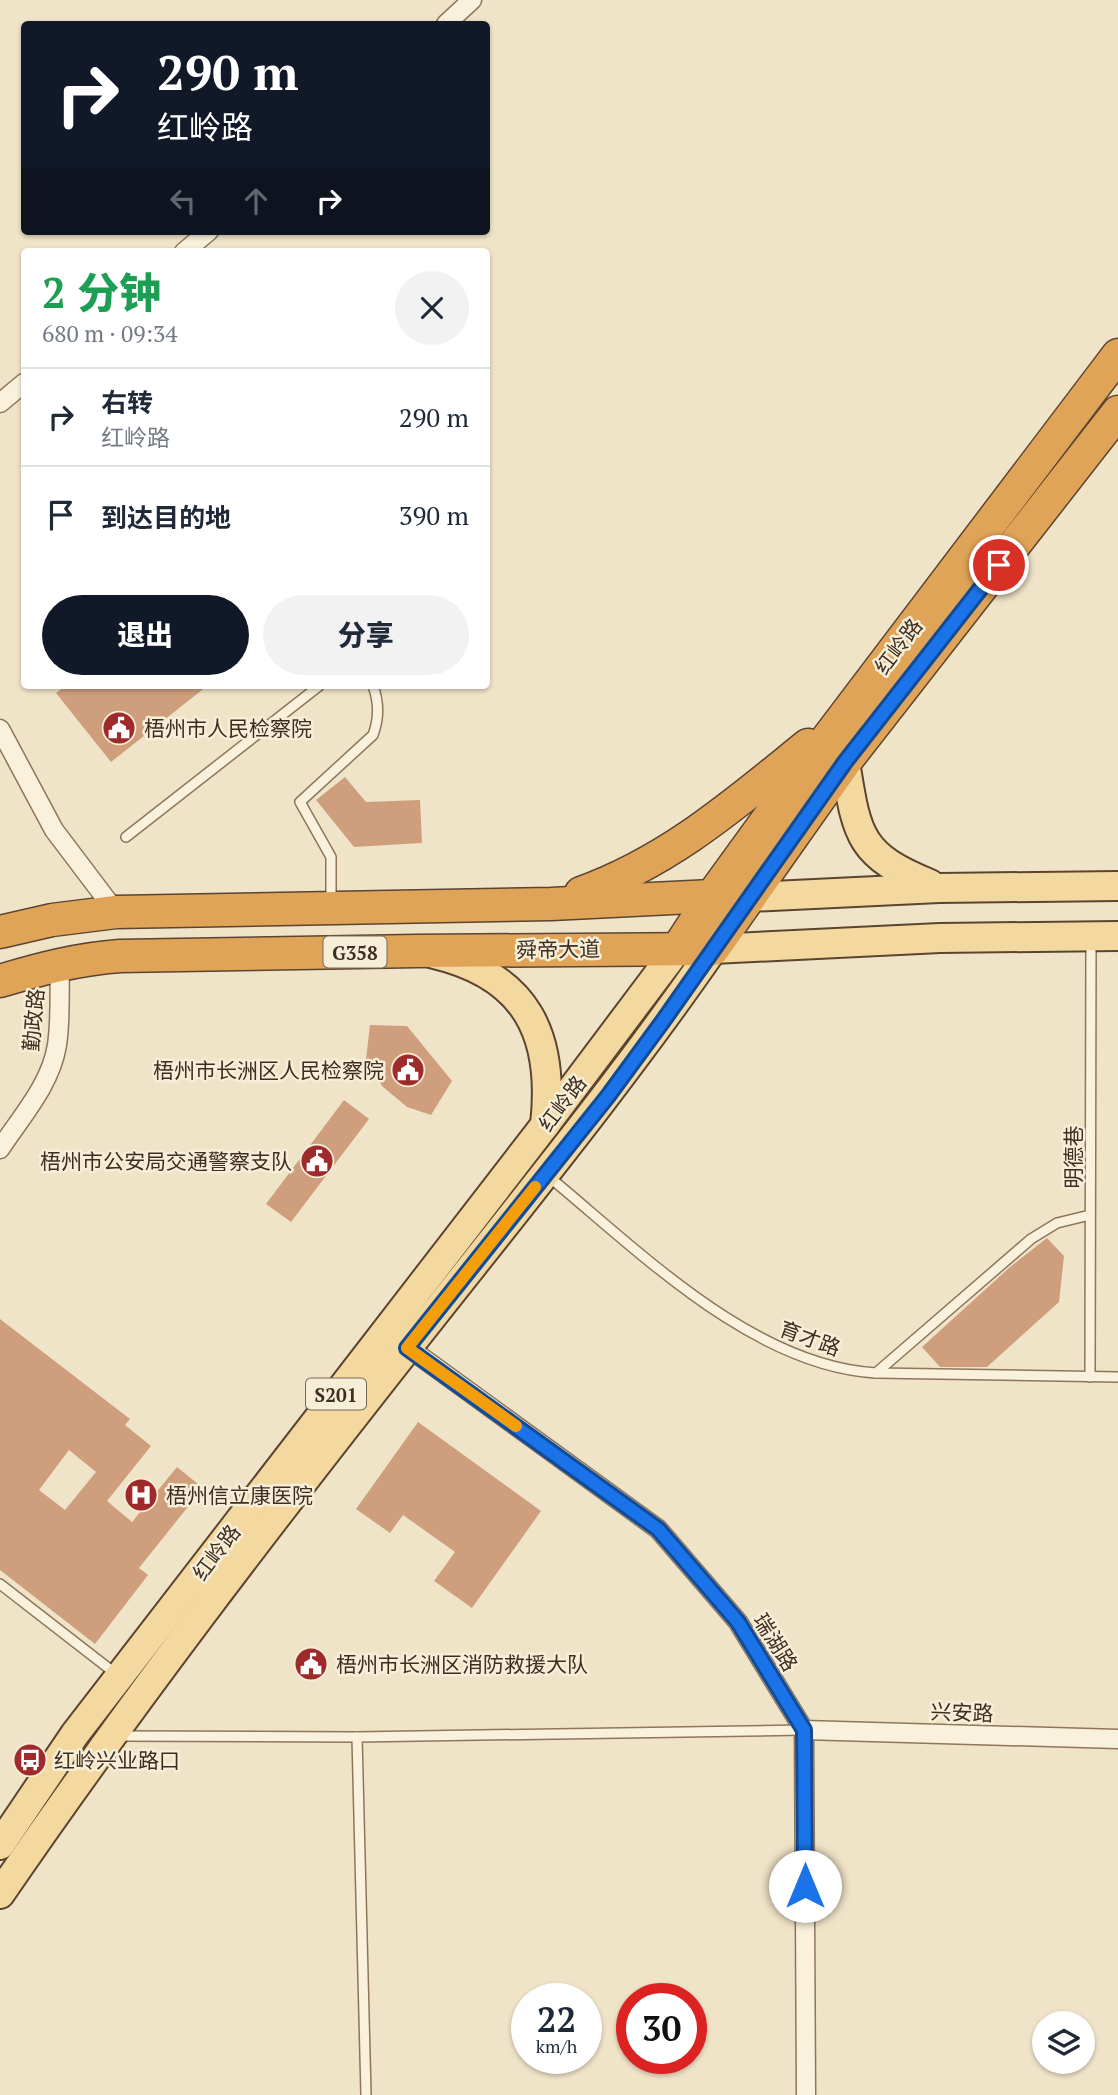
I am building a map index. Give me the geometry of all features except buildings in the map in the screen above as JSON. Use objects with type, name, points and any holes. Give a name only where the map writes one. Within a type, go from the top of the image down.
[{"type":"highway","name":"红岭路","points":[[678,948],[712,896],[845,716],[1118,355]]},
{"type":"highway","name":"红岭路","points":[[713,949],[845,762],[1118,411]]},
{"type":"highway","points":[[551,904],[614,881],[663,855],[700,831],[845,716]]},
{"type":"highway","name":"G358","points":[[0,932],[52,920],[116,912],[551,904],[712,896],[750,897]]},
{"type":"highway","name":"舜帝大道","points":[[0,981],[61,964],[120,956],[713,949]]},
{"type":"main road","points":[[845,762],[859,832],[870,847],[876,855],[900,872],[939,888]]},
{"type":"main road","points":[[750,897],[939,888],[1118,886]]},
{"type":"main road","name":"舜帝大道","points":[[713,949],[940,938],[1104,936]]},
{"type":"main road","name":"红岭路","points":[[0,1845],[75,1734],[545,1125],[678,948]]},
{"type":"main road","name":"红岭路","points":[[0,1894],[110,1736],[407,1348],[616,1085],[713,949]]},
{"type":"main road","points":[[417,951],[453,959],[480,971],[506,985],[519,1000],[539,1033],[547,1067],[549,1096],[545,1125]]},
{"type":"street","points":[[449,21],[472,0]]},
{"type":"street","points":[[189,248],[204,235]]},
{"type":"street","points":[[0,403],[21,386]]},
{"type":"street","points":[[0,729],[54,830],[116,912]]},
{"type":"street","name":"勤政路","points":[[0,1149],[39,1092],[50,1069],[57,1045],[61,964]]},
{"type":"street","name":"瑞湖路","points":[[385,1331],[658,1529],[738,1622],[804,1730]]},
{"type":"street","points":[[804,1730],[806,2095]]},
{"type":"street","name":"兴安路","points":[[804,1730],[1118,1739]]},
{"type":"lane","points":[[126,837],[315,689]]},
{"type":"lane","points":[[331,907],[331,856],[300,802],[373,735],[377,724],[377,696],[374,689]]},
{"type":"lane","name":"明德巷","points":[[1090,1377],[1090,1215],[1104,936]]},
{"type":"lane","name":"育才路","points":[[545,1174],[703,1303],[754,1335],[808,1360],[876,1373],[1118,1377]]},
{"type":"lane","points":[[876,1373],[1031,1239],[1057,1223],[1090,1215]]},
{"type":"lane","points":[[0,1584],[121,1677]]},
{"type":"lane","points":[[110,1736],[357,1737],[804,1730]]},
{"type":"lane","points":[[357,1737],[366,2095]]},
{"type":"slow traffic","points":[[516,1426],[407,1348],[535,1187]]},
{"type":"place","name":"梧州市人民检察院","points":[[119,728]]},
{"type":"place","name":"梧州市长洲区人民检察院","points":[[408,1070]]},
{"type":"place","name":"梧州市公安局交通警察支队","points":[[317,1161]]},
{"type":"place","name":"梧州信立康医院","points":[[141,1495]]},
{"type":"place","name":"梧州市长洲区消防救援大队","points":[[311,1664]]},
{"type":"place","name":"红岭兴业路口","points":[[30,1760]]},
{"type":"route","points":[[805,1886],[804,1730],[738,1622],[658,1529],[407,1348],[608,1096],[845,762],[999,565]]}]
